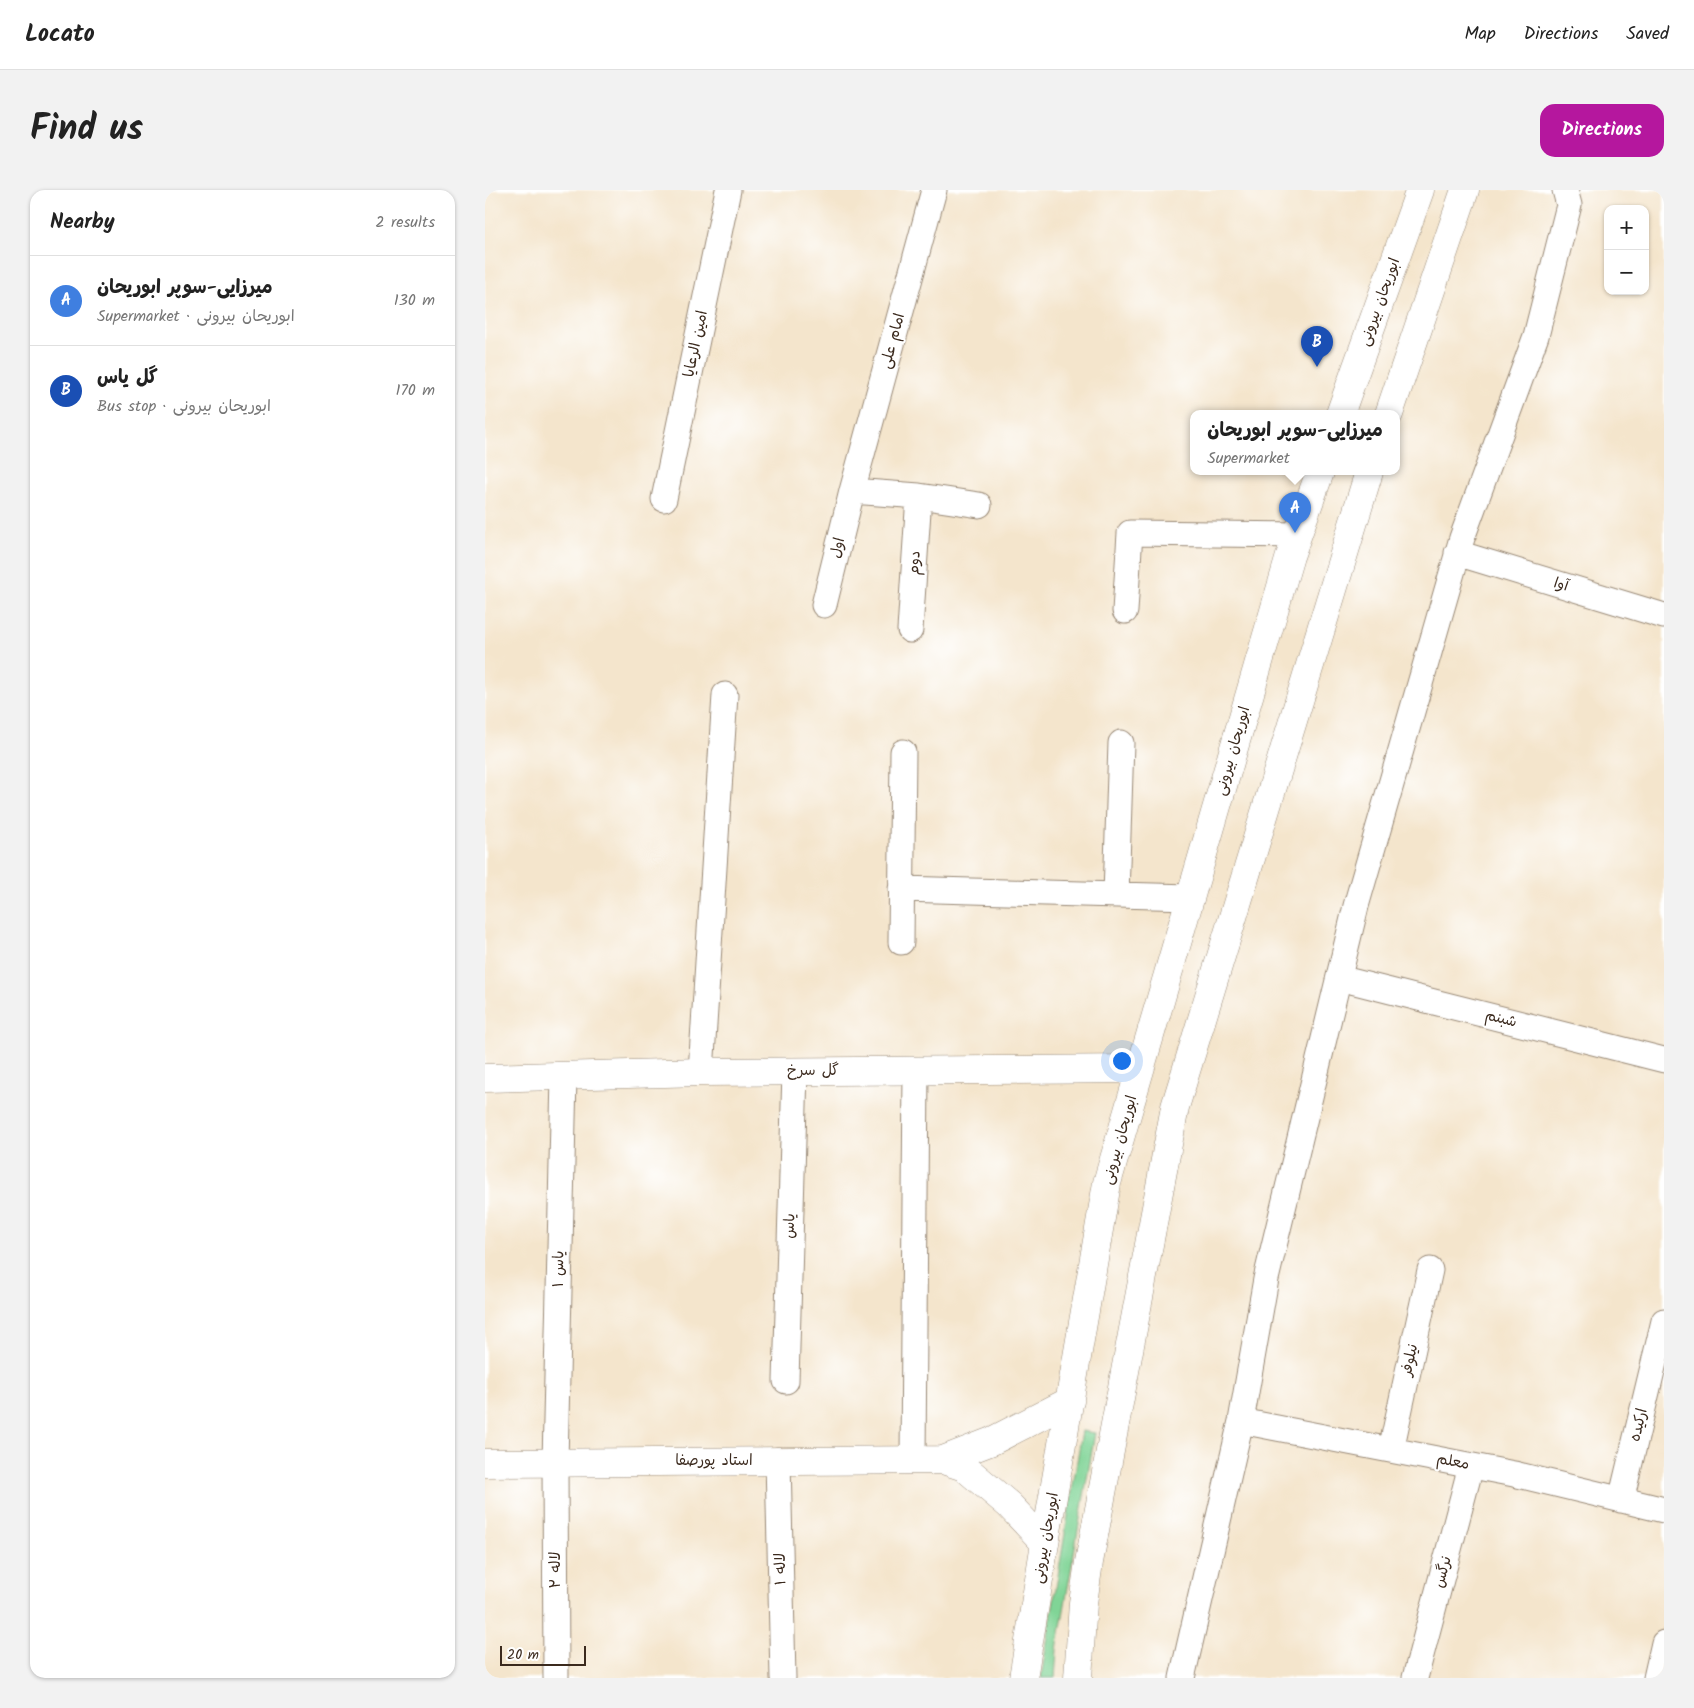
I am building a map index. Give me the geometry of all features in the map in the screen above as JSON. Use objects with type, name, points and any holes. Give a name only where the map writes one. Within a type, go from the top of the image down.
[{"type":"main road","name":"ابوریحان بیرونی","points":[[1341,410],[1420,190]]},
{"type":"main road","points":[[1390,410],[1465,190]]},
{"type":"main road","name":"ابوریحان بیرونی","points":[[1023,1678],[1107,1183],[1297,535],[1319,475]]},
{"type":"main road","points":[[1078,1678],[1083,1603],[1089,1562],[1175,1107],[1368,475]]},
{"type":"main road","name":"گل سرخ","points":[[485,1078],[701,1072],[1141,1069]]},
{"type":"main road","points":[[943,1460],[993,1441],[1070,1401]]},
{"type":"main road","points":[[943,1460],[964,1467],[1009,1505],[1045,1543]]},
{"type":"main road","name":"استاد پورصفا","points":[[485,1463],[943,1460]]},
{"type":"street","name":"امین الرعایا","points":[[664,499],[728,190]]},
{"type":"street","name":"امام علی","points":[[852,491],[934,190]]},
{"type":"street","points":[[1182,1678],[1241,1421],[1266,1279],[1356,906],[1457,553],[1536,336],[1569,205],[1565,190]]},
{"type":"street","points":[[852,491],[919,496],[979,506]]},
{"type":"street","name":"اول","points":[[824,605],[852,491]]},
{"type":"street","name":"دوم","points":[[911,630],[919,496]]},
{"type":"street","points":[[1125,611],[1130,533],[1297,535]]},
{"type":"street","name":"آوا","points":[[1457,553],[1664,616]]},
{"type":"street","points":[[701,1072],[725,695]]},
{"type":"street","points":[[1116,895],[1121,743]]},
{"type":"street","points":[[901,942],[903,752]]},
{"type":"street","points":[[901,889],[1190,898]]},
{"type":"street","name":"شبنم","points":[[1339,978],[1664,1060]]},
{"type":"street","points":[[913,1459],[917,1070]]},
{"type":"street","name":"یاس","points":[[786,1381],[795,1071]]},
{"type":"street","name":"یاس ۱","points":[[555,1462],[563,1077]]},
{"type":"street","name":"نیلوفر","points":[[1391,1450],[1430,1270]]},
{"type":"street","name":"ارکیده","points":[[1621,1500],[1664,1321]]},
{"type":"street","name":"معلم","points":[[1241,1421],[1514,1474],[1664,1510]]},
{"type":"street","name":"لاله ۱","points":[[778,1460],[783,1678]]},
{"type":"street","name":"لاله ۲","points":[[555,1462],[556,1678]]},
{"type":"street","name":"نرگس","points":[[1415,1678],[1471,1466]]},
{"type":"street","points":[[1657,1678],[1664,1643]]},
{"type":"green space","points":[[1082,1431],[1095,1433],[1057,1650],[1055,1678],[1041,1678]]},
{"type":"place","name":"گل یاس","points":[[1317,367]]},
{"type":"place","name":"میرزایی-سوپر ابوریحان","points":[[1295,533]]}]
